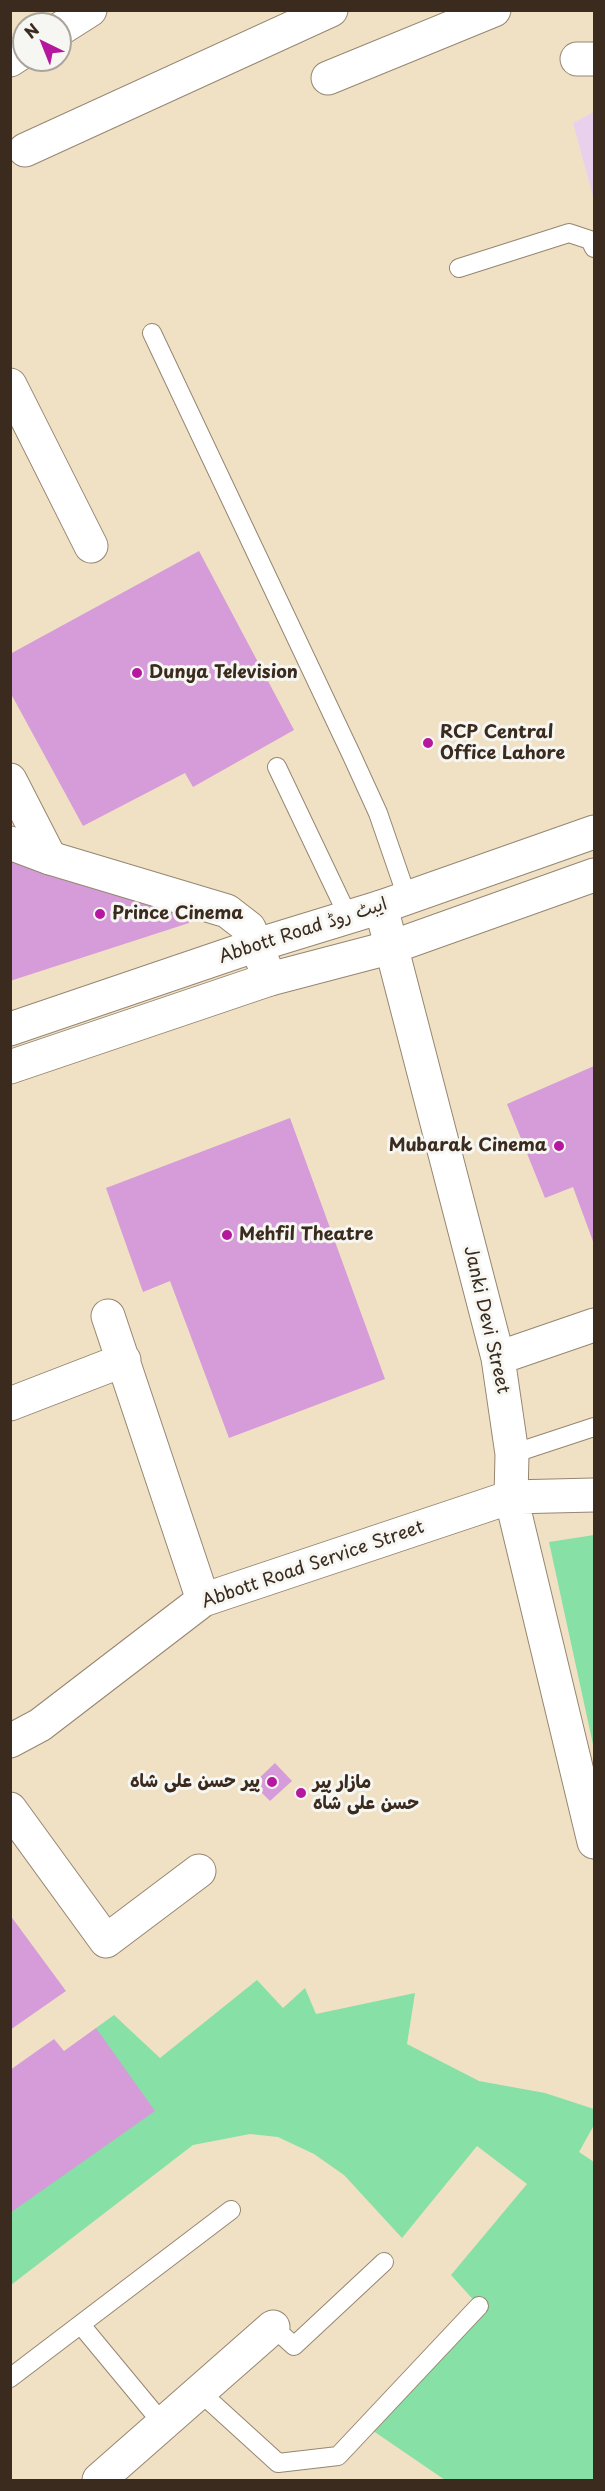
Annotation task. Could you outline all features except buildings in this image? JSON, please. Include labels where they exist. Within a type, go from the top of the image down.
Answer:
[{"type":"street","points":[[72,21],[90,10]]},
{"type":"street","points":[[25,150],[331,10]]},
{"type":"street","points":[[328,78],[494,10]]},
{"type":"street","points":[[10,385],[91,546]]},
{"type":"street","points":[[10,780],[50,858]]},
{"type":"street","name":"Abbott Road ایبٹ روڈ","points":[[10,1029],[257,945],[394,902],[594,832]]},
{"type":"street","points":[[10,843],[50,858],[227,911],[249,928],[270,979]]},
{"type":"street","name":"Abbott Road ایبٹ روڈ","points":[[10,1067],[270,979],[392,947],[594,875]]},
{"type":"street","name":"Janki Devi Street","points":[[394,902],[392,947],[498,1358],[512,1454],[511,1497],[594,1842]]},
{"type":"street","points":[[108,1316],[203,1600]]},
{"type":"street","points":[[498,1358],[594,1325]]},
{"type":"street","points":[[10,1404],[124,1360]]},
{"type":"street","name":"Abbott Road Service Street","points":[[10,1741],[40,1725],[203,1600],[511,1497],[594,1495]]},
{"type":"street","points":[[10,1809],[106,1941],[199,1871]]},
{"type":"street","points":[[99,2481],[273,2326]]},
{"type":"lane","points":[[459,268],[569,233],[590,240],[594,248]]},
{"type":"lane","points":[[152,333],[378,813],[394,902]]},
{"type":"lane","points":[[277,767],[348,916]]},
{"type":"lane","points":[[512,1454],[594,1426]]},
{"type":"lane","points":[[10,2378],[231,2210]]},
{"type":"lane","points":[[273,2326],[294,2346],[384,2262]]},
{"type":"lane","points":[[200,2392],[278,2463],[338,2456],[479,2306]]},
{"type":"lane","points":[[81,2325],[163,2424]]},
{"type":"shaded area","points":[[594,112],[594,200],[573,123]]},
{"type":"green space","points":[[594,1535],[594,1749],[549,1542]]},
{"type":"green space","points":[[257,1980],[283,2008],[305,1988],[316,2014],[415,1993],[407,2044],[479,2081],[545,2093],[594,2109],[594,2125],[579,2152],[594,2162],[594,2480],[445,2480],[366,2426],[478,2305],[451,2275],[527,2184],[477,2146],[402,2238],[344,2175],[314,2154],[278,2137],[250,2134],[193,2145],[11,2285],[11,2213],[96,2028],[114,2015],[160,2058]]},
{"type":"place","name":"Dunya Television","points":[[137,673]]},
{"type":"place","name":"RCP Central Office Lahore","points":[[428,743]]},
{"type":"place","name":"Prince Cinema","points":[[100,914]]},
{"type":"place","name":"Mubarak Cinema","points":[[559,1146]]},
{"type":"place","name":"Mehfil Theatre","points":[[227,1235]]},
{"type":"place","name":"پیر حسن علی شاہ","points":[[272,1782]]},
{"type":"place","name":"مازار پیر حسن علی شاہ","points":[[301,1793]]}]
